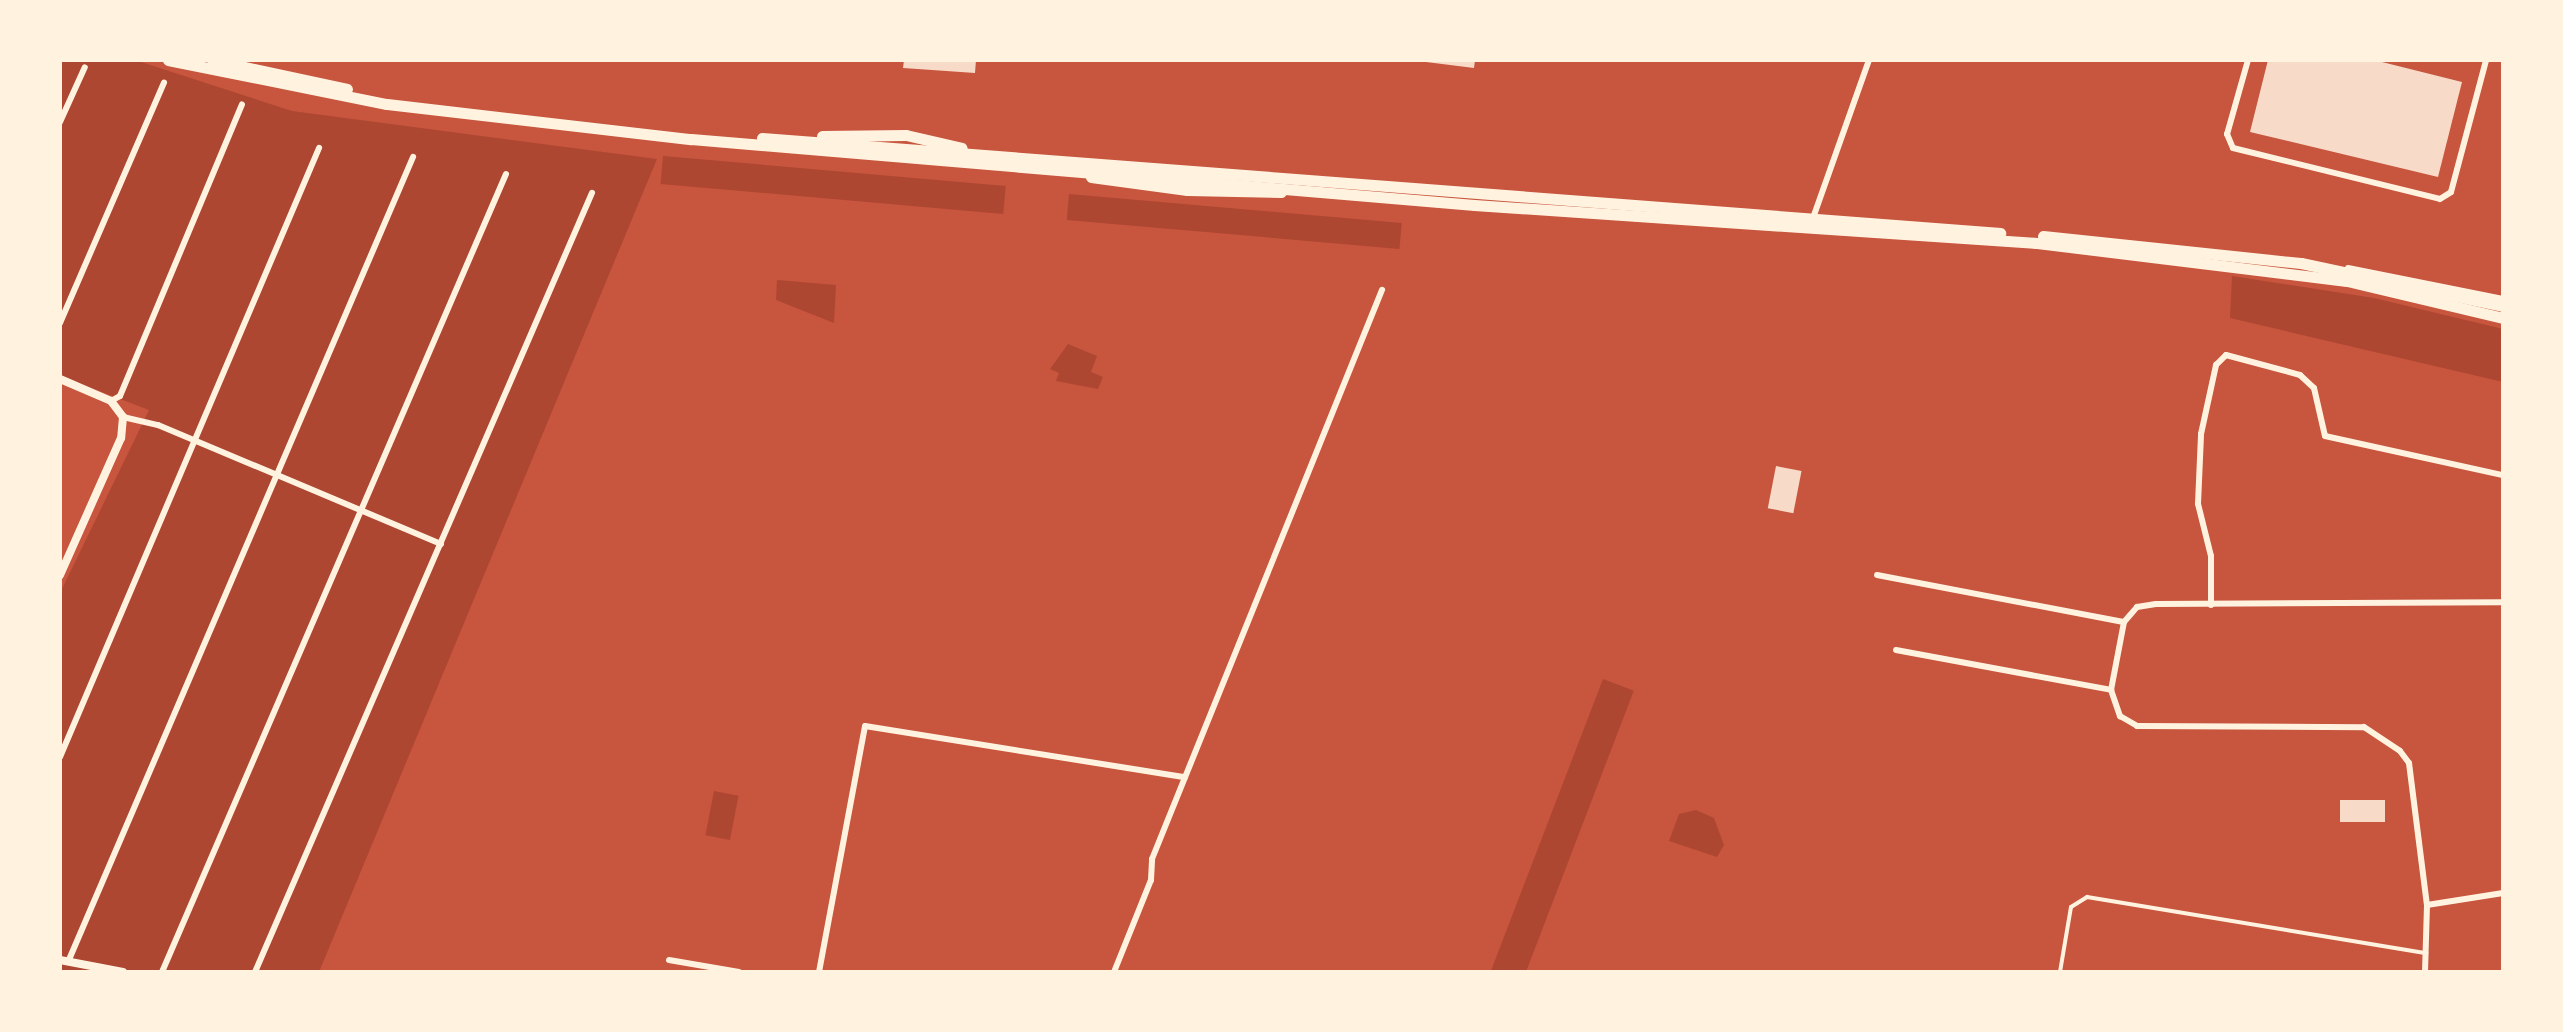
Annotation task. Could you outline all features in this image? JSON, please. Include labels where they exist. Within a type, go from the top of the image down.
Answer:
[{"type":"highway","points":[[168,60],[387,104],[531,122],[1343,193],[2038,243],[2347,281],[2503,318]]},
{"type":"highway","points":[[212,60],[406,99],[798,140],[1814,218],[2301,262],[2503,303]]},
{"type":"street","points":[[1814,218],[1870,60]]},
{"type":"street","points":[[2248,60],[2226,134],[2233,148],[2440,199],[2452,192],[2486,60]]},
{"type":"street","points":[[60,122],[84,67]]},
{"type":"street","points":[[60,322],[164,84]]},
{"type":"street","points":[[111,402],[120,396],[242,104]]},
{"type":"street","points":[[60,757],[319,148]]},
{"type":"street","points":[[123,972],[64,961],[413,157]]},
{"type":"street","points":[[162,972],[358,509],[506,174]]},
{"type":"street","points":[[255,972],[592,193]]},
{"type":"street","points":[[1114,972],[1185,777],[1382,290]]},
{"type":"street","points":[[2211,605],[2211,556],[2198,504],[2201,434],[2216,365],[2226,355],[2300,375],[2314,388],[2325,436],[2503,475]]},
{"type":"street","points":[[60,379],[111,402],[123,416],[196,440],[441,544]]},
{"type":"street","points":[[60,575],[121,438],[123,416]]},
{"type":"street","points":[[1877,575],[2124,622]]},
{"type":"street","points":[[2424,972],[2427,905],[2409,762],[2364,727],[2137,726],[2120,716],[2111,690],[2124,622],[2137,607],[2503,602]]},
{"type":"street","points":[[1896,650],[2111,690]]},
{"type":"street","points":[[819,972],[865,726],[1185,777]]},
{"type":"street","points":[[2427,905],[2503,892]]},
{"type":"street","points":[[669,960],[738,972]]},
{"type":"lane","points":[[2060,972],[2071,907],[2087,897],[2426,953]]},
{"type":"shaded area","points":[[60,60],[135,60],[292,111],[657,159],[319,972],[60,972],[60,593],[149,410],[60,376]]},
{"type":"shaded area","points":[[663,156],[1006,186],[1003,214],[661,184]]},
{"type":"shaded area","points":[[1069,194],[1402,223],[1399,249],[1067,220]]},
{"type":"shaded area","points":[[2232,276],[2374,298],[2503,329],[2503,382],[2230,318]]},
{"type":"shaded area","points":[[777,280],[836,285],[834,323],[776,300]]},
{"type":"shaded area","points":[[1068,344],[1097,356],[1091,372],[1103,377],[1098,389],[1056,381],[1059,373],[1050,369]]},
{"type":"shaded area","points":[[1603,679],[1634,691],[1526,972],[1491,972]]},
{"type":"shaded area","points":[[714,791],[739,796],[730,840],[705,835]]},
{"type":"shaded area","points":[[1696,810],[1714,818],[1724,845],[1717,857],[1669,841],[1679,814]]},
{"type":"building","points":[[904,60],[976,60],[975,73],[903,68]]},
{"type":"building","points":[[1410,60],[1475,60],[1474,68]]},
{"type":"building","points":[[2268,60],[2374,60],[2462,82],[2438,177],[2250,132]]},
{"type":"building","points":[[1776,466],[1802,471],[1793,513],[1768,508]]},
{"type":"building","points":[[2340,800],[2385,800],[2385,822],[2340,822]]}]
